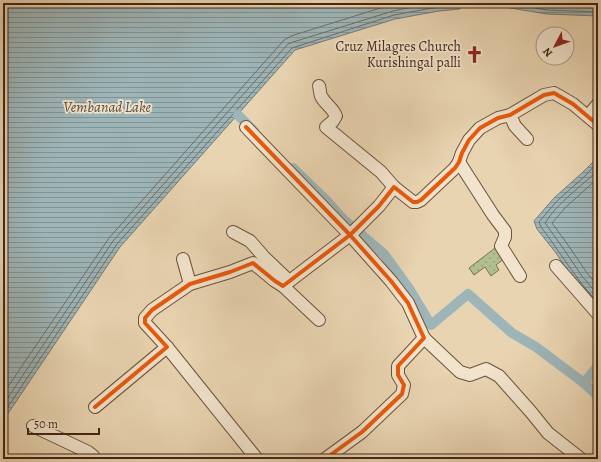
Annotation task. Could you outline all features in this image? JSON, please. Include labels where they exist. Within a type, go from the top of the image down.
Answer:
[{"type":"street","points":[[319,86],[321,96],[336,116],[326,127],[381,172],[394,187],[413,202],[421,200],[455,168],[469,140],[480,128],[498,118],[510,114],[544,95],[554,93],[573,104],[598,125]]},
{"type":"street","points":[[588,116],[598,104]]},
{"type":"street","points":[[510,114],[515,126],[527,139]]},
{"type":"street","points":[[246,127],[354,232],[408,303],[424,338],[460,372],[470,375],[486,369],[499,376],[548,433],[581,459]]},
{"type":"street","points":[[459,162],[493,216],[505,231],[505,237],[501,246],[520,276]]},
{"type":"street","points":[[257,459],[167,347],[145,323],[145,318],[152,310],[190,284],[230,272],[253,263],[275,281],[286,283],[354,232],[394,187]]},
{"type":"street","points":[[233,232],[250,241],[319,320]]},
{"type":"street","points":[[183,258],[190,284]]},
{"type":"street","points":[[556,266],[598,314]]},
{"type":"street","points":[[325,459],[362,432],[402,394],[404,385],[398,375],[398,366],[424,338]]},
{"type":"street","points":[[95,407],[167,347]]},
{"type":"street","points":[[34,426],[88,452],[94,459]]},
{"type":"green space","points":[[499,245],[505,258],[496,265],[499,270],[491,276],[485,267],[474,275],[469,268]]},
{"type":"water","name":"Vembanad Lake","points":[[3,3],[462,3],[460,9],[439,11],[395,19],[295,50],[120,247],[3,421]]},
{"type":"water","points":[[495,3],[598,3],[598,16],[547,14],[504,7]]},
{"type":"water","points":[[598,157],[598,308],[575,282],[556,253],[537,229],[534,221],[554,198]]},
{"type":"waterway","points":[[238,115],[254,131]]},
{"type":"waterway","points":[[293,168],[343,219],[384,254],[410,290],[431,325],[468,294],[512,333],[536,347],[584,383],[598,396]]},
{"type":"waterway","points":[[584,383],[598,366]]},
{"type":"cycle path","points":[[325,459],[362,432],[402,394],[404,385],[398,375],[398,366],[424,338],[408,303],[391,281],[350,235],[379,206],[394,187],[413,202],[421,200],[455,168],[469,140],[480,128],[498,118],[510,115],[544,95],[554,93],[573,104],[598,125]]},
{"type":"cycle path","points":[[95,407],[167,347],[145,323],[145,318],[152,310],[190,284],[230,272],[253,263],[283,286],[350,235],[246,127]]},
{"type":"place","name":"Cruz Milagres Church Kurishingal palli","points":[[474,54]]}]
